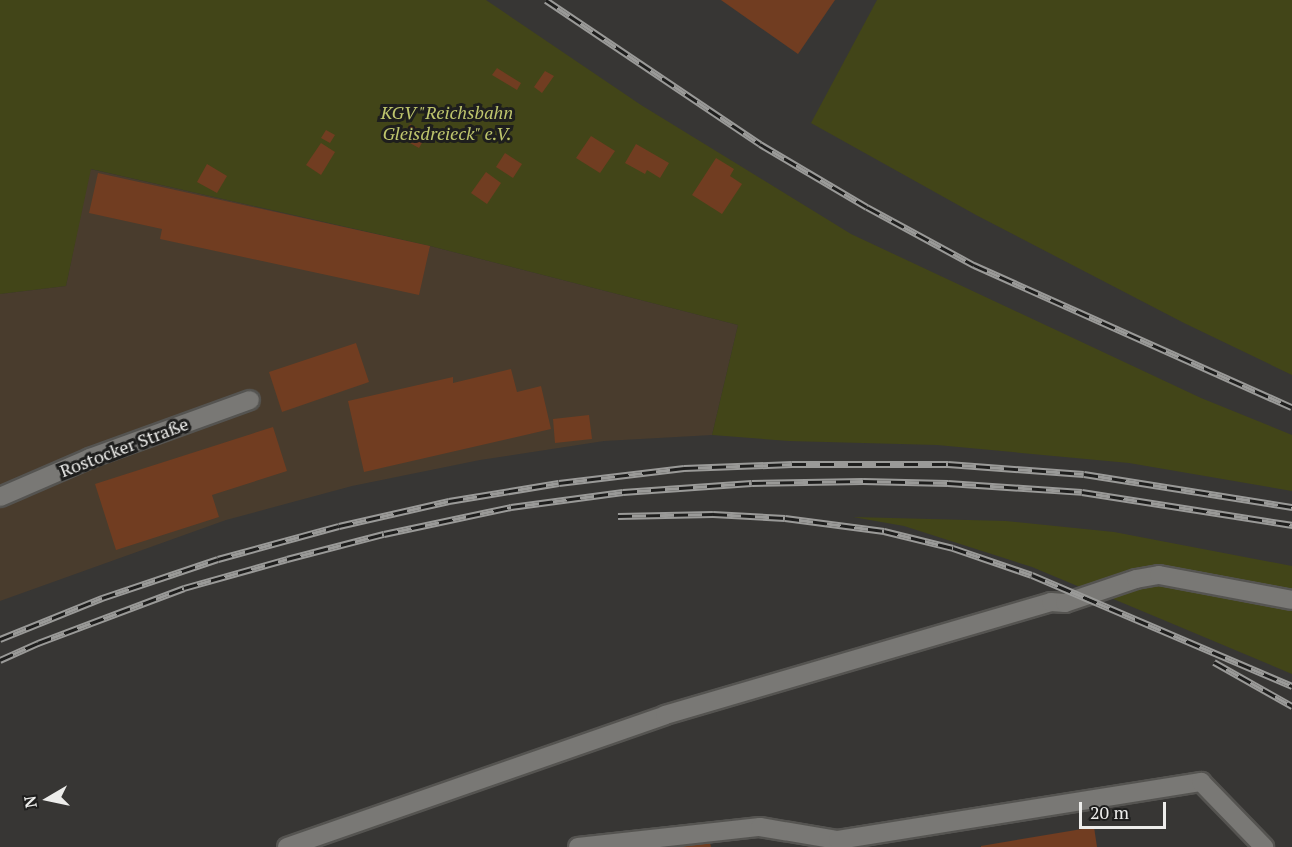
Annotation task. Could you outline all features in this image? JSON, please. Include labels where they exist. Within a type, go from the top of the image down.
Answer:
[{"type":"street","name":"Rostocker Straße","points":[[0,497],[90,458],[250,400]]},
{"type":"street","points":[[287,847],[665,715],[1051,602],[1065,603],[1136,579],[1159,575],[1292,600]]},
{"type":"street","points":[[578,847],[760,827],[838,840],[1201,782],[1263,847]]},
{"type":"shaded area","points":[[90,169],[430,246],[738,325],[712,435],[604,441],[480,460],[352,486],[226,520],[0,601],[0,294],[66,286]]},
{"type":"green space","name":"KGV \"Reichsbahn Gleisdreieck\" e.V.","points":[[0,0],[486,0],[641,105],[851,234],[1201,398],[1292,435],[1292,491],[1129,463],[937,445],[789,441],[712,435],[738,325],[430,246],[91,169],[66,286],[0,294]]},
{"type":"green space","points":[[877,0],[1292,0],[1292,375],[1184,323],[976,215],[811,123]]},
{"type":"green space","points":[[853,517],[1006,521],[1114,532],[1292,566],[1292,593],[1161,569],[1087,590],[1032,567],[904,526]]},
{"type":"green space","points":[[1160,582],[1292,607],[1292,674],[1111,598],[1133,586]]},
{"type":"building","points":[[721,0],[835,0],[798,54]]},
{"type":"building","points":[[497,68],[521,83],[517,90],[492,75]]},
{"type":"building","points":[[545,71],[554,76],[542,93],[534,87]]},
{"type":"building","points":[[410,124],[427,134],[419,148],[401,138]]},
{"type":"building","points":[[326,130],[335,135],[330,143],[321,138]]},
{"type":"building","points":[[591,136],[615,151],[600,173],[576,158]]},
{"type":"building","points":[[321,143],[335,152],[321,175],[306,165]]},
{"type":"building","points":[[636,144],[669,163],[660,178],[647,170],[645,174],[625,163]]},
{"type":"building","points":[[505,153],[522,164],[513,178],[496,167]]},
{"type":"building","points":[[716,158],[734,169],[730,176],[742,184],[722,214],[692,195]]},
{"type":"building","points":[[207,164],[227,176],[217,193],[197,182]]},
{"type":"building","points":[[486,172],[501,183],[487,204],[471,193]]},
{"type":"building","points":[[98,173],[430,246],[419,295],[160,239],[162,229],[89,213]]},
{"type":"building","points":[[356,343],[369,382],[282,412],[269,372]]},
{"type":"building","points":[[511,369],[517,392],[541,386],[551,429],[364,472],[348,401],[453,377],[453,383]]},
{"type":"building","points":[[589,415],[592,439],[555,443],[553,419]]},
{"type":"building","points":[[273,427],[287,471],[212,495],[219,517],[116,550],[95,484]]},
{"type":"building","points":[[1094,827],[1097,847],[981,847],[981,846]]},
{"type":"building","points":[[709,839],[711,847],[667,847],[667,846]]},
{"type":"railway","points":[[546,0],[760,144],[867,207],[974,265],[1292,407]]},
{"type":"railway","points":[[0,639],[102,598],[218,559],[339,526],[449,501],[559,483],[684,468],[792,464],[948,464],[1084,474],[1292,507]]},
{"type":"railway","points":[[0,660],[38,643],[184,588],[287,559],[384,534],[511,507],[623,492],[752,483],[863,481],[948,483],[1082,492],[1292,525]]},
{"type":"railway","points":[[618,516],[713,514],[785,518],[884,531],[953,548],[1032,575],[1292,686]]},
{"type":"railway","points":[[1214,662],[1292,706]]}]
